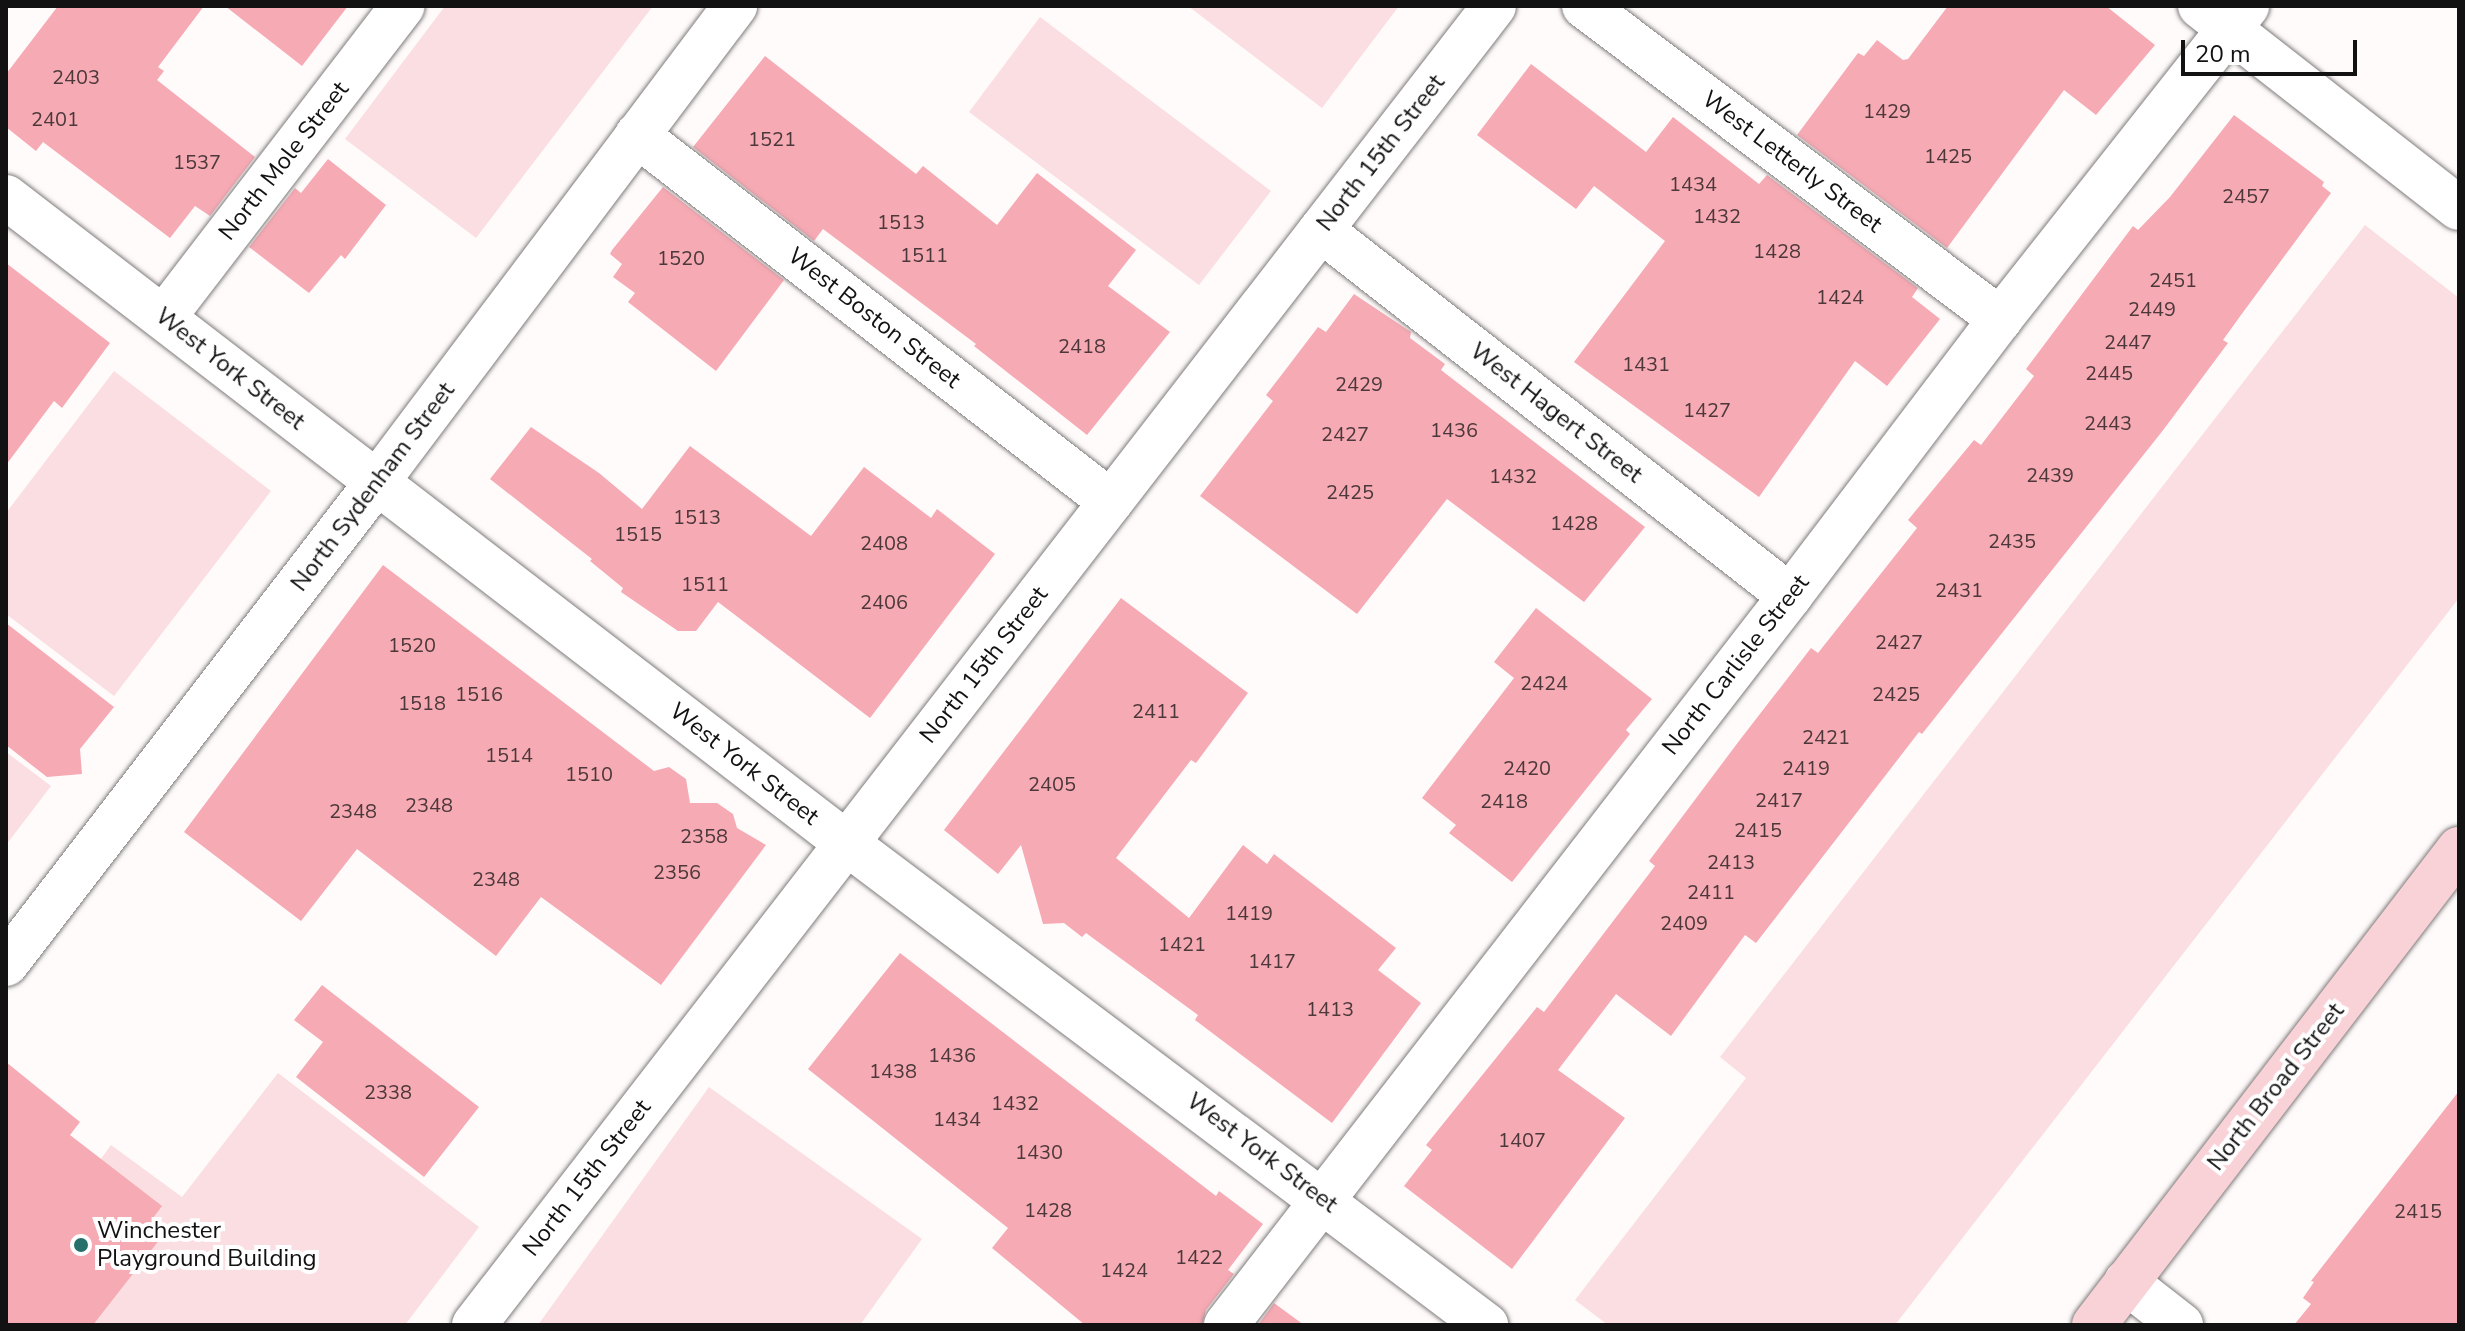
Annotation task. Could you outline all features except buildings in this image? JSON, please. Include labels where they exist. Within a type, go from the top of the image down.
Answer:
[{"type":"main road","name":"North Broad Street","points":[[2094,1325],[2459,849]]},
{"type":"street","name":"North Mole Street","points":[[164,317],[403,6]]},
{"type":"street","name":"North Sydenham Street","points":[[6,964],[377,482],[735,6]]},
{"type":"street","name":"North 15th Street","points":[[474,1325],[1494,6]]},
{"type":"street","name":"West Letterly Street","points":[[1584,6],[2000,319]]},
{"type":"street","name":"North Carlisle Street","points":[[1226,1325],[1790,596],[2226,13]]},
{"type":"street","points":[[2226,13],[2459,208]]},
{"type":"street","name":"West Boston Street","points":[[637,135],[1111,502]]},
{"type":"street","name":"West York Street","points":[[6,197],[845,842],[1323,1199],[1486,1325]]},
{"type":"street","name":"West Hagert Street","points":[[1321,230],[1790,596]]},
{"type":"street","points":[[2126,1282],[2181,1325]]},
{"type":"shaded area","points":[[445,6],[653,6],[476,238],[345,139]]},
{"type":"shaded area","points":[[1188,6],[1399,6],[1322,108]]},
{"type":"shaded area","points":[[1040,17],[1271,191],[1199,285],[969,112]]},
{"type":"shaded area","points":[[2365,225],[2459,298],[2459,598],[1895,1325],[1608,1325],[1575,1300],[1746,1078],[1720,1057]]},
{"type":"shaded area","points":[[114,371],[271,491],[114,696],[6,614],[6,513]]},
{"type":"shaded area","points":[[6,752],[51,786],[6,845]]},
{"type":"shaded area","points":[[278,1073],[479,1227],[405,1325],[6,1325],[6,1137],[79,1189],[111,1145],[182,1197]]},
{"type":"shaded area","points":[[709,1087],[922,1239],[860,1325],[538,1325]]},
{"type":"place","name":"Winchester Playground Building","points":[[81,1245]]}]
